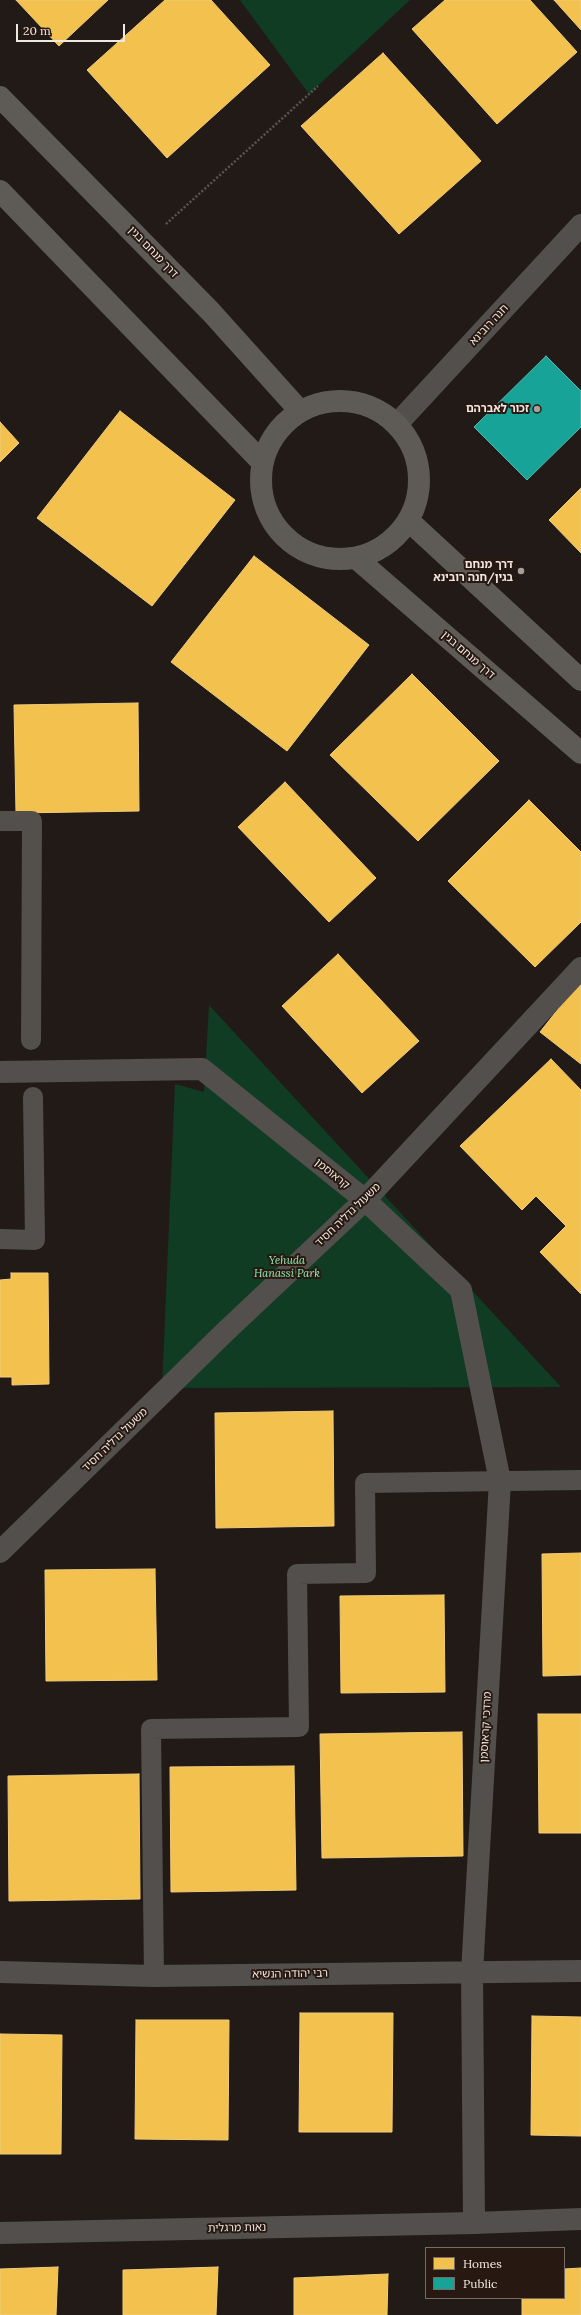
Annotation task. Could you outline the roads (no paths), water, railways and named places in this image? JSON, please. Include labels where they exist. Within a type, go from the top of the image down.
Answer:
[{"type":"street","name":"דרך מנחם בגין","points":[[0,97],[212,312],[300,411]]},
{"type":"street","points":[[0,191],[262,462]]},
{"type":"street","name":"חנה רובינא","points":[[397,424],[581,225]]},
{"type":"street","points":[[348,401],[375,409],[397,424],[413,447],[420,473],[417,501],[409,521],[395,538],[377,550],[356,558],[332,559],[310,554],[290,542],[274,525],[264,506],[260,484],[262,462],[274,436],[283,424],[300,411],[321,403],[348,401]]},
{"type":"street","points":[[409,521],[581,680]]},
{"type":"street","name":"דרך מנחם בגין","points":[[356,558],[581,753]]},
{"type":"street","name":"משעול גדליה חסיד","points":[[0,1552],[226,1331],[365,1200],[581,968]]},
{"type":"street","name":"קראוסמן","points":[[0,1072],[202,1068],[365,1200],[461,1290],[500,1481]]},
{"type":"street","name":"מרדכי קראוסמן","points":[[472,1972],[500,1481]]},
{"type":"street","name":"רבי יהודה הנשיא","points":[[0,1972],[154,1976],[581,1971]]},
{"type":"street","points":[[472,1972],[474,2223]]},
{"type":"street","name":"נאות מרגלית","points":[[0,2233],[474,2223],[581,2219]]},
{"type":"lane","points":[[0,821],[32,822],[31,1040]]},
{"type":"lane","points":[[0,1239],[35,1240],[34,1097]]},
{"type":"lane","points":[[154,1976],[151,1729],[299,1727],[297,1574],[366,1573],[365,1483],[581,1480]]},
{"type":"place","name":"זכור לאברהם","points":[[537,409]]},
{"type":"place","name":"דרך מנחם בגין/חנה רובינא","points":[[521,571]]},
{"type":"park label","name":"Yehuda Hanassi Park","points":[[287,1267]]}]
